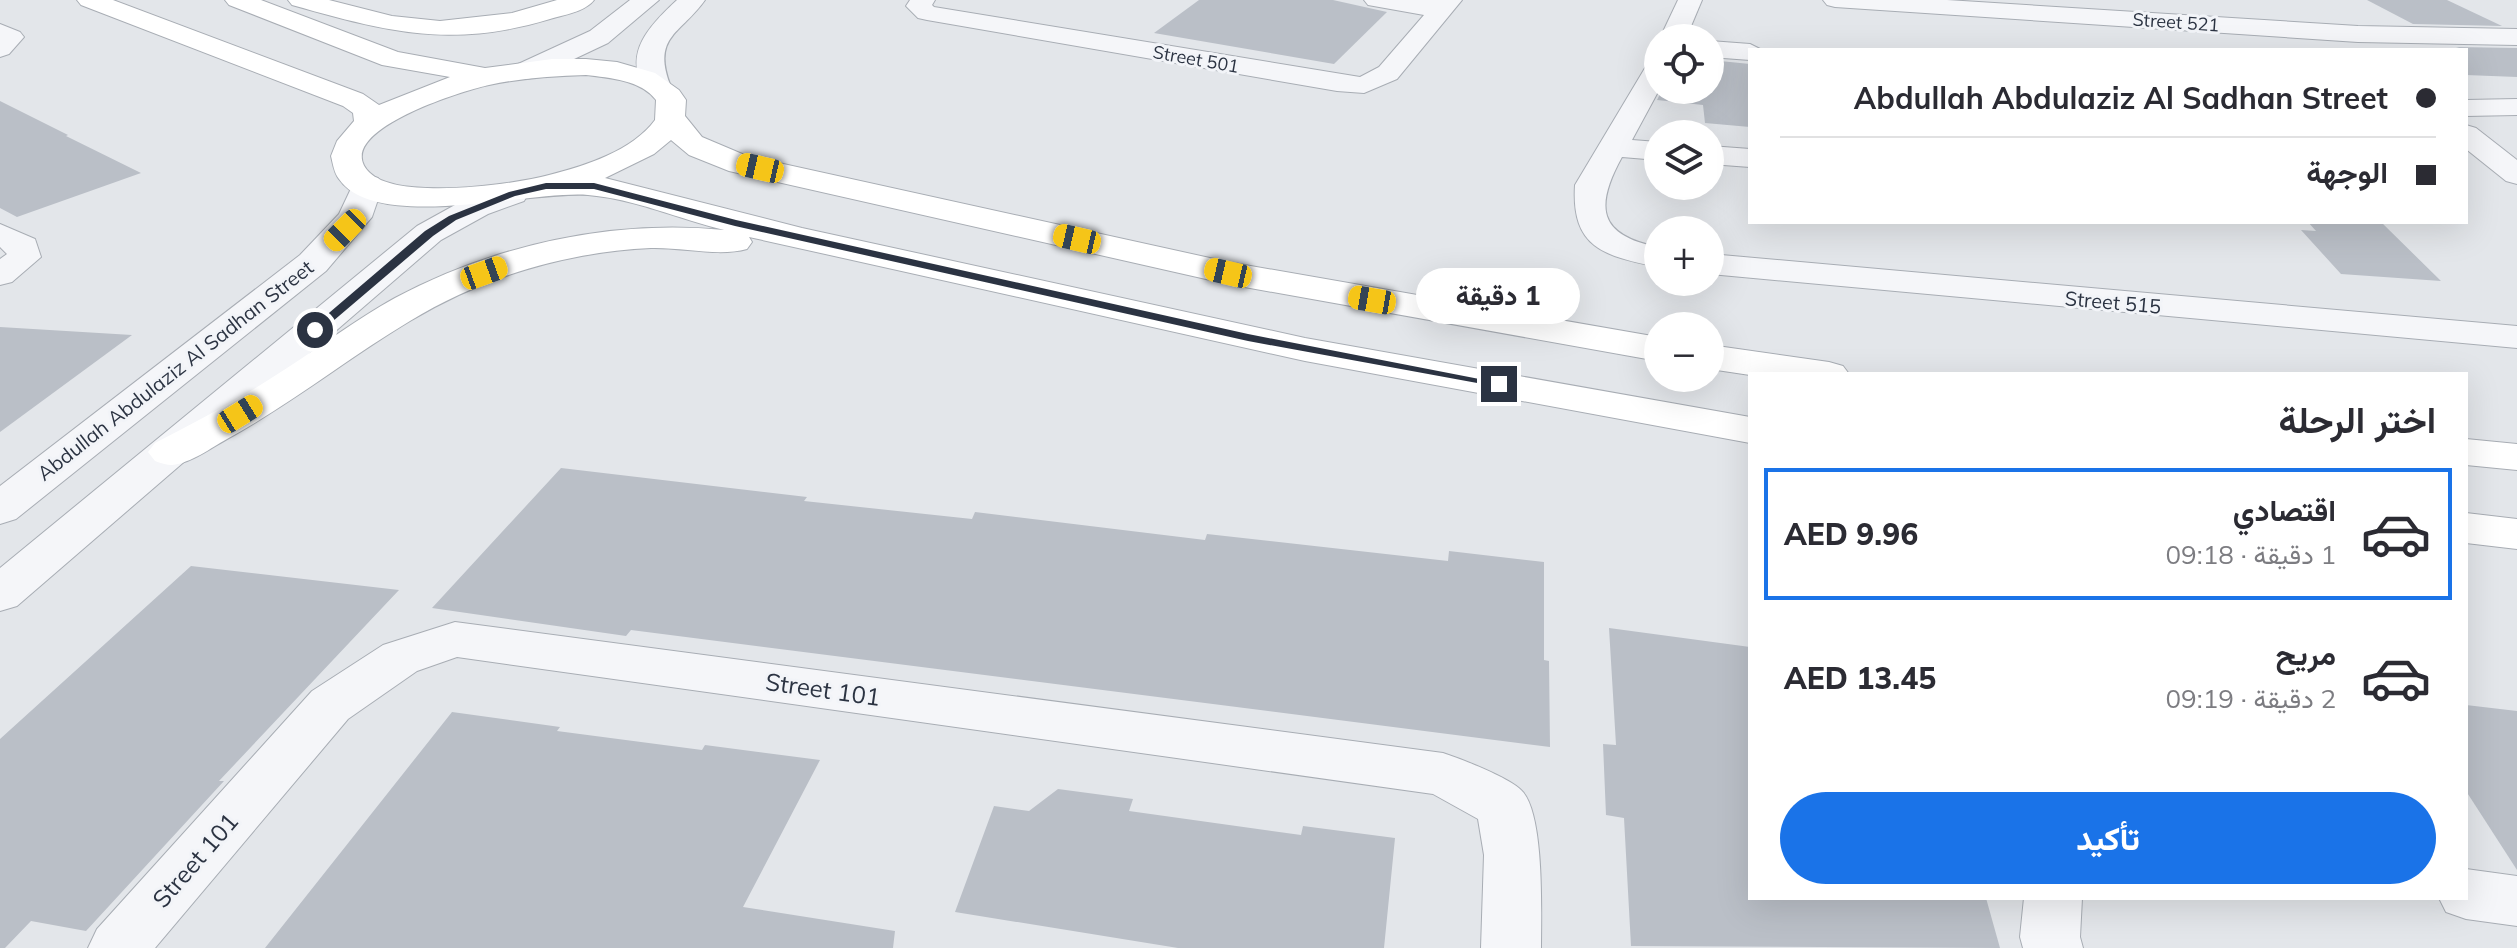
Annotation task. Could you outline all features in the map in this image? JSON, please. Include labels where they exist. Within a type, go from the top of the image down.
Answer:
[{"type":"main road","points":[[90,0],[353,100],[368,110],[369,125]]},
{"type":"main road","points":[[238,0],[392,59],[440,70],[610,70],[656,84],[672,102],[671,117],[654,139],[621,160],[529,190]]},
{"type":"main road","points":[[301,0],[392,24],[453,27],[524,18],[581,0]]},
{"type":"main road","points":[[515,72],[430,93],[369,125],[349,147],[346,157],[355,177],[367,185],[405,195],[438,198],[594,186],[618,190],[735,223],[1248,338],[1748,430]]},
{"type":"main road","points":[[671,117],[688,144],[740,164],[1317,291],[1644,347]]},
{"type":"main road","points":[[170,452],[215,430],[409,306],[472,277],[557,251],[615,242],[678,238],[731,242],[861,265],[920,264]]},
{"type":"main road","points":[[1724,359],[1815,372]]},
{"type":"main road","points":[[2468,452],[2517,457]]},
{"type":"main road","points":[[2468,528],[2517,534]]},
{"type":"street","points":[[515,72],[599,37],[646,0]]},
{"type":"street","points":[[656,84],[650,72],[651,44],[692,0]]},
{"type":"street","name":"Street 501","points":[[923,0],[918,6],[927,13],[1337,83],[1364,85],[1388,73],[1444,5]]},
{"type":"street","points":[[1376,0],[1444,5]]},
{"type":"street","points":[[1679,24],[1690,0]]},
{"type":"street","name":"Street 521","points":[[1835,0],[1954,4],[2358,34],[2517,37]]},
{"type":"street","points":[[2319,9],[2358,34]]},
{"type":"street","points":[[0,32],[11,37],[0,49]]},
{"type":"street","points":[[1724,50],[1748,52]]},
{"type":"street","points":[[1644,94],[1591,185],[1589,204],[1592,224],[1603,240],[1616,247],[1644,254]]},
{"type":"street","points":[[2468,108],[2517,107]]},
{"type":"street","points":[[2468,136],[2517,175]]},
{"type":"street","points":[[1615,147],[1644,150]]},
{"type":"street","points":[[1724,156],[1748,158]]},
{"type":"street","name":"Abdullah Abdulaziz Al Sadhan Street","points":[[0,509],[313,263],[355,217],[367,185]]},
{"type":"street","points":[[0,594],[429,233],[452,218],[529,190]]},
{"type":"street","points":[[0,234],[23,246],[24,257],[0,275]]},
{"type":"street","name":"Street 515","points":[[1724,265],[2517,337]]},
{"type":"street","name":"Street 101","points":[[118,948],[330,705],[400,658],[455,639],[1443,774],[1503,806],[1512,855],[1511,948]]},
{"type":"street","points":[[2468,894],[2517,901]]},
{"type":"street","points":[[2053,900],[2050,937],[2053,948]]},
{"type":"building","points":[[1199,0],[1333,0],[1387,12],[1334,64],[1154,33]]},
{"type":"building","points":[[2367,0],[2447,0],[2502,26],[2413,24]]},
{"type":"building","points":[[2456,47],[2517,48],[2517,77],[2468,75],[2468,48]]},
{"type":"building","points":[[1724,61],[1748,64],[1748,127],[1724,125],[1724,120],[1705,120],[1703,105],[1694,104],[1724,104]]},
{"type":"building","points":[[0,101],[141,173],[17,217],[0,208]]},
{"type":"building","points":[[2310,224],[2383,224],[2441,281],[2341,274],[2301,230],[2316,231]]},
{"type":"building","points":[[0,327],[132,335],[0,432]]},
{"type":"building","points":[[561,468],[807,497],[804,501],[972,519],[975,512],[1205,540],[1207,534],[1448,561],[1449,551],[1544,562],[1544,660],[1549,661],[1550,747],[631,630],[626,636],[432,608]]},
{"type":"building","points":[[191,566],[399,590],[219,781],[224,781],[86,931],[31,921],[5,948],[0,948],[0,739]]},
{"type":"building","points":[[1609,628],[1748,647],[1748,900],[1987,900],[2000,948],[1631,946],[1624,818],[1606,815],[1603,744],[1616,745]]},
{"type":"building","points":[[2468,705],[2517,711],[2517,870],[2468,794]]},
{"type":"building","points":[[452,712],[560,727],[557,731],[702,750],[705,745],[820,760],[743,907],[895,931],[893,948],[265,948]]},
{"type":"building","points":[[1058,789],[1133,799],[1129,811],[1301,835],[1303,826],[1395,838],[1384,948],[1178,948],[955,912],[994,806],[1029,811]]},
{"type":"route","points":[[315,330],[429,233],[452,218],[512,194],[546,186],[573,185],[618,190],[735,223],[1248,338],[1499,384]]}]
